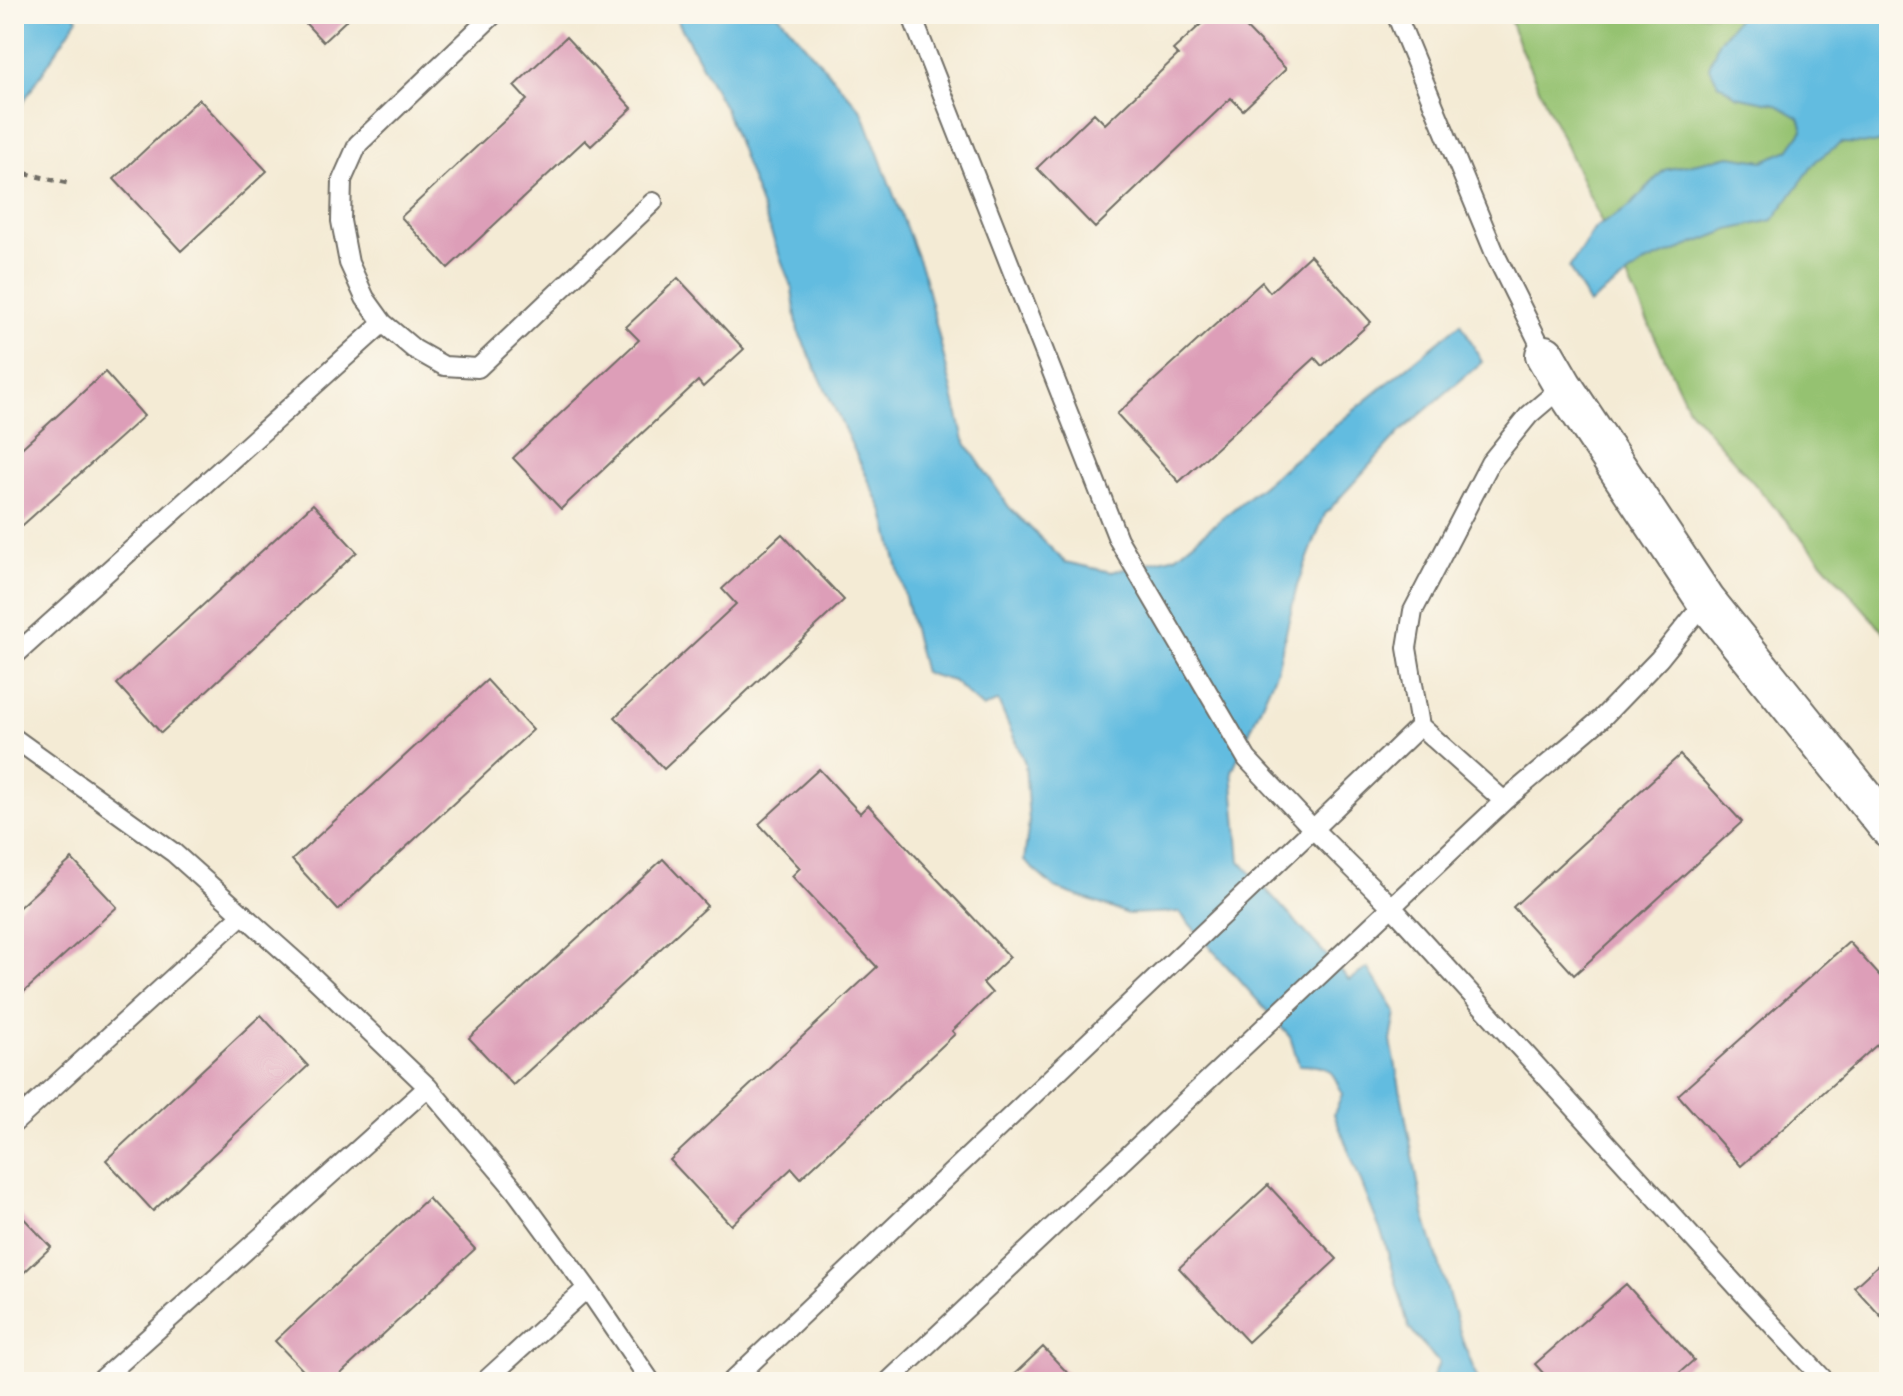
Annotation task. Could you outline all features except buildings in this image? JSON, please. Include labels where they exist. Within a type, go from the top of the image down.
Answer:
[{"type":"street","points":[[1554,371],[1706,601],[1889,828]]},
{"type":"lane","points":[[494,14],[358,144],[342,180],[341,221],[349,263],[365,298],[383,323],[414,349],[444,366],[478,368],[653,202]]},
{"type":"lane","points":[[911,14],[1118,539],[1247,759],[1392,907],[1826,1382]]},
{"type":"lane","points":[[1396,14],[1496,256],[1554,371],[1529,415],[1490,463],[1413,611],[1407,648],[1420,726],[1504,801]]},
{"type":"lane","points":[[14,656],[383,323]]},
{"type":"lane","points":[[888,1382],[1504,801],[1601,719],[1659,659],[1706,601]]},
{"type":"lane","points":[[731,1382],[1420,726]]},
{"type":"lane","points":[[14,738],[174,853],[314,978],[428,1087],[515,1190],[651,1382]]},
{"type":"lane","points":[[14,1123],[243,914]]},
{"type":"lane","points":[[99,1382],[428,1087]]},
{"type":"lane","points":[[484,1382],[587,1288]]},
{"type":"path","points":[[14,171],[67,183]]},
{"type":"green space","points":[[1508,14],[1889,14],[1889,638],[1688,408],[1519,45]]},
{"type":"water","points":[[14,14],[73,14],[78,18],[14,116]]},
{"type":"water","points":[[674,14],[778,14],[862,111],[924,275],[964,440],[1009,507],[1065,562],[1111,572],[1176,556],[1461,323],[1482,362],[1400,432],[1325,514],[1297,586],[1277,670],[1232,771],[1240,861],[1349,980],[1368,968],[1396,1013],[1391,1041],[1424,1214],[1464,1345],[1479,1382],[1431,1382],[1439,1363],[1409,1328],[1385,1242],[1334,1114],[1342,1094],[1331,1073],[1322,1067],[1299,1065],[1290,1037],[1179,912],[1128,914],[1055,888],[1024,861],[1029,822],[1025,763],[998,701],[983,708],[953,681],[924,673],[884,513],[798,331],[792,289],[725,109]]},
{"type":"water","points":[[1741,14],[1889,14],[1889,140],[1874,144],[1841,143],[1817,160],[1773,220],[1729,230],[1645,263],[1589,304],[1569,268],[1595,228],[1629,207],[1664,170],[1730,156],[1763,161],[1789,150],[1803,130],[1799,118],[1775,104],[1736,96],[1718,83],[1709,67],[1718,42]]}]
